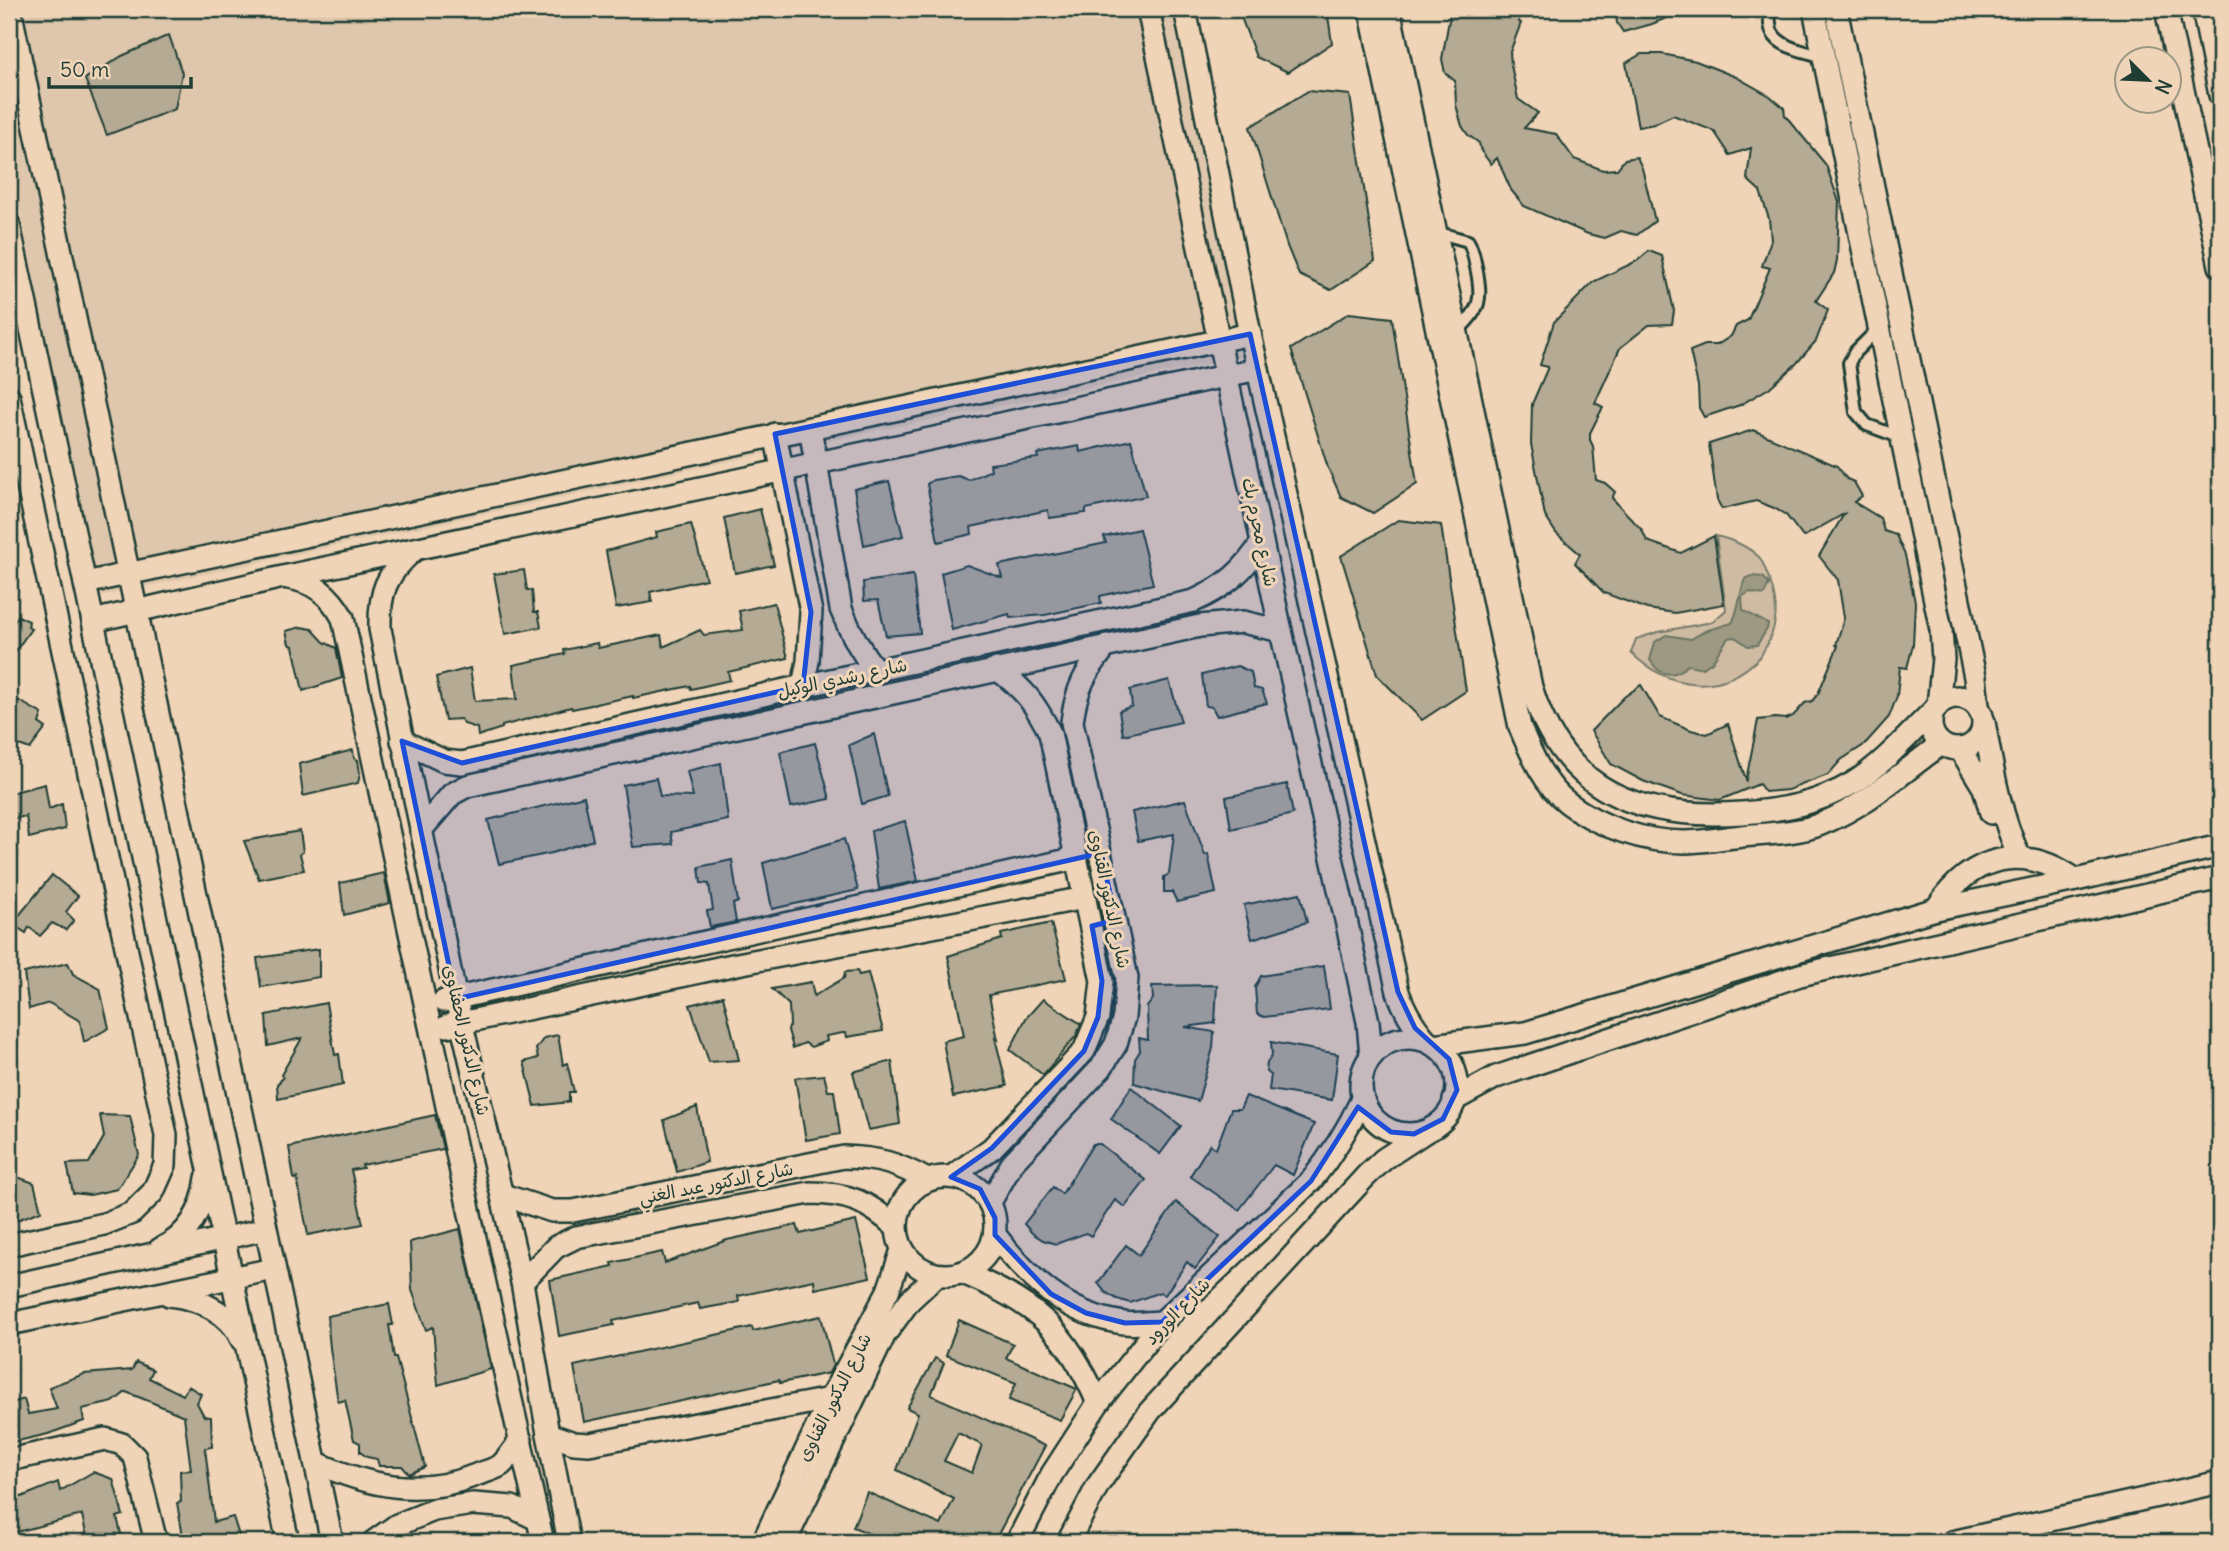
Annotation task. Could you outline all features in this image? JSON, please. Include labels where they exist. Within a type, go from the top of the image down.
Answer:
[{"type":"street","points":[[10,9],[332,1542]]},
{"type":"street","name":"شارع محرم بك","points":[[1148,9],[1368,1022],[1371,1056]]},
{"type":"street","name":"شارع محرم بك","points":[[1185,9],[1258,369],[1398,992],[1409,1019],[1431,1044]]},
{"type":"street","points":[[1370,9],[1520,727],[1531,755],[1548,780],[1567,802],[1597,820],[1634,835],[1684,842],[1775,833],[1819,825],[1852,808],[1951,746],[1973,744],[1981,734],[1981,713],[1969,699],[1947,699],[1854,782],[1819,800],[1781,810],[1707,816],[1672,813],[1611,794],[1585,776],[1566,758],[1550,736],[1531,687],[1389,9]]},
{"type":"street","points":[[1814,9],[1941,629],[1943,659],[1937,707],[1931,720],[1933,733],[1951,746],[1984,788],[2001,846],[2010,859]]},
{"type":"street","points":[[1836,9],[1981,713],[2012,842],[2010,859]]},
{"type":"street","points":[[2166,9],[2220,266]]},
{"type":"street","points":[[2203,9],[2220,95]]},
{"type":"street","points":[[9,225],[288,1542]]},
{"type":"street","points":[[85,583],[1251,334]]},
{"type":"street","points":[[93,621],[283,577],[1258,369]]},
{"type":"street","points":[[9,397],[166,1135],[166,1165],[153,1192],[132,1213],[104,1224],[9,1245]]},
{"type":"street","points":[[810,428],[841,609],[861,652],[876,671]]},
{"type":"street","points":[[775,434],[811,612],[808,661],[803,686]]},
{"type":"street","name":"شارع رشدي الوكيل","points":[[402,741],[444,761],[461,763],[1194,601],[1217,591],[1235,578],[1262,542]]},
{"type":"street","name":"شارع الدكتور الحفناوى","points":[[415,549],[398,564],[385,583],[379,606],[380,629],[461,1023],[522,1282],[569,1542]]},
{"type":"street","name":"شارع الدكتور الحفناوى","points":[[283,577],[302,580],[319,588],[333,601],[343,618],[481,1266],[543,1542]]},
{"type":"street","points":[[1194,601],[1200,626]]},
{"type":"street","name":"شارع رشدي الوكيل","points":[[421,830],[452,794],[467,786],[1200,626],[1243,622],[1281,631]]},
{"type":"street","points":[[347,637],[380,629]]},
{"type":"street","name":"شارع الدكتور القناوى","points":[[990,1202],[1013,1162],[1101,1068],[1115,1044],[1124,1017],[1127,978],[1072,722],[1075,699],[1088,669],[1107,645]]},
{"type":"street","name":"شارع الدكتور القناوى","points":[[951,1177],[992,1148],[1084,1051],[1098,1017],[1102,981],[1050,733],[1038,708],[1020,686],[997,669]]},
{"type":"street","points":[[1567,802],[1579,792],[1585,776]]},
{"type":"street","points":[[1597,820],[1601,806],[1611,794]]},
{"type":"street","points":[[1425,1132],[1391,1132],[1373,1119],[1362,1099],[1362,1076],[1371,1056],[1387,1043],[1408,1038],[1431,1044],[1525,1033],[1937,909],[2077,880],[2220,845]]},
{"type":"street","points":[[426,1005],[1077,858]]},
{"type":"street","points":[[1937,909],[1949,890],[1966,874],[1986,863],[2010,859],[2045,862],[2062,869],[2077,880]]},
{"type":"street","points":[[1454,1100],[1496,1077],[1800,975],[2220,878]]},
{"type":"street","points":[[431,1029],[737,964],[1085,898]]},
{"type":"street","points":[[1092,926],[1116,920]]},
{"type":"street","points":[[1068,1542],[1098,1485],[1150,1411],[1366,1176],[1384,1159],[1443,1119],[1454,1100],[1456,1079],[1448,1059],[1431,1044]]},
{"type":"street","name":"شارع الورود","points":[[1017,1542],[1052,1474],[1098,1403],[1162,1322],[1311,1181],[1332,1156],[1362,1099]]},
{"type":"street","name":"شارع الدكتور عبد الغني","points":[[503,1195],[552,1212],[573,1212],[844,1157],[874,1158],[892,1163],[927,1180]]},
{"type":"street","points":[[147,1255],[173,1243],[192,1222],[205,1197],[209,1169]]},
{"type":"street","points":[[951,1177],[973,1185],[990,1202],[995,1218],[995,1235],[989,1251],[978,1264],[963,1273],[937,1275],[922,1270],[902,1251],[896,1227],[898,1213],[904,1199],[914,1188],[927,1180],[951,1177]]},
{"type":"street","name":"شارع الدكتور عبد الغني","points":[[522,1282],[556,1247],[576,1237],[810,1193],[834,1193],[857,1199],[878,1211],[896,1227]]},
{"type":"street","points":[[9,1286],[266,1229]]},
{"type":"street","points":[[995,1235],[1030,1277],[1051,1294],[1086,1313],[1125,1323],[1162,1322]]},
{"type":"street","name":"شارع الدكتور القناوى","points":[[763,1542],[830,1398],[888,1291],[902,1251]]},
{"type":"street","points":[[481,1266],[516,1257]]},
{"type":"street","points":[[9,1324],[274,1269]]},
{"type":"street","points":[[963,1273],[1001,1289],[1034,1310],[1062,1338],[1084,1371],[1098,1403]]},
{"type":"street","name":"شارع الدكتور القناوى","points":[[785,1542],[884,1334],[910,1300],[937,1275]]},
{"type":"street","points":[[157,1294],[187,1297],[215,1309],[237,1330],[248,1357]]},
{"type":"street","points":[[548,1434],[574,1443],[589,1444],[830,1398]]},
{"type":"street","points":[[9,1460],[105,1439],[122,1444],[135,1457],[156,1542]]},
{"type":"street","points":[[315,1462],[350,1478],[388,1486],[427,1487],[465,1479],[501,1465],[521,1440]]},
{"type":"street","points":[[1952,1542],[2220,1482]]},
{"type":"street","points":[[373,1542],[397,1525],[434,1510],[473,1504],[512,1507],[537,1519]]},
{"type":"lane","points":[[1769,9],[1772,31],[1778,40],[1788,46],[1825,57]]},
{"type":"lane","points":[[1436,232],[1468,241],[1472,248],[1481,291],[1474,313],[1456,332]]},
{"type":"lane","points":[[1879,328],[1855,352],[1849,363],[1856,412],[1867,425],[1902,439]]},
{"type":"highlighted area","points":[[1250,334],[1398,992],[1415,1028],[1449,1059],[1457,1090],[1443,1119],[1414,1134],[1391,1132],[1358,1107],[1311,1181],[1162,1322],[1125,1323],[1086,1313],[1051,1294],[995,1235],[995,1218],[980,1189],[951,1177],[992,1148],[1084,1051],[1098,1017],[1102,981],[1092,926],[1116,920],[1101,853],[456,999],[402,741],[462,763],[803,686],[811,612],[775,434]]},
{"type":"shaded area","points":[[9,9],[1171,9],[1244,357],[791,448],[97,597],[9,152]]},
{"type":"shaded area","points":[[1716,536],[1744,546],[1761,560],[1775,598],[1776,616],[1772,634],[1761,655],[1745,670],[1729,678],[1695,684],[1678,681],[1646,665],[1631,653],[1636,639],[1712,622],[1726,610]]},
{"type":"shaded area","points":[[1751,576],[1763,577],[1769,584],[1764,595],[1749,592],[1742,597],[1743,610],[1768,624],[1757,645],[1748,646],[1735,637],[1728,638],[1712,662],[1703,668],[1688,665],[1678,672],[1668,674],[1654,666],[1650,660],[1655,642],[1666,635],[1691,639],[1705,631],[1732,623],[1745,579]]},
{"type":"building","points":[[1238,9],[1327,9],[1332,43],[1288,72],[1256,57]]},
{"type":"building","points":[[1451,9],[1520,9],[1521,23],[1510,52],[1511,65],[1518,99],[1538,113],[1524,128],[1556,134],[1574,159],[1603,170],[1617,169],[1625,159],[1637,157],[1655,221],[1637,235],[1621,231],[1605,238],[1588,234],[1524,206],[1511,190],[1497,158],[1491,164],[1481,151],[1479,143],[1468,135],[1462,126],[1456,105],[1455,81],[1445,73],[1442,59]]},
{"type":"building","points":[[1615,9],[1688,9],[1652,24],[1623,32],[1617,23]]},
{"type":"building","points":[[169,35],[182,73],[175,109],[107,135],[85,79],[122,56]]},
{"type":"building","points":[[1641,54],[1662,54],[1696,61],[1736,77],[1770,96],[1784,108],[1785,115],[1826,165],[1839,202],[1837,260],[1834,273],[1816,301],[1828,310],[1816,341],[1796,364],[1769,388],[1740,405],[1704,417],[1699,408],[1698,386],[1690,351],[1705,345],[1717,345],[1731,336],[1736,326],[1748,320],[1770,268],[1762,266],[1771,240],[1769,219],[1760,191],[1747,179],[1751,148],[1730,155],[1714,131],[1673,115],[1654,124],[1638,127],[1626,63]]},
{"type":"building","points":[[1308,91],[1350,95],[1375,261],[1331,290],[1299,275],[1287,246],[1250,127]]},
{"type":"building","points":[[1649,251],[1662,256],[1674,311],[1672,324],[1649,325],[1620,348],[1595,403],[1603,407],[1590,433],[1590,440],[1596,480],[1605,483],[1615,492],[1612,498],[1642,530],[1647,541],[1681,553],[1714,536],[1724,604],[1675,613],[1647,609],[1604,593],[1575,563],[1580,554],[1556,533],[1545,516],[1531,444],[1532,404],[1548,367],[1540,365],[1554,322],[1593,282],[1637,261]]},
{"type":"building","points":[[1349,313],[1392,318],[1417,484],[1373,513],[1341,497],[1328,468],[1291,349]]},
{"type":"building","points":[[1753,430],[1837,466],[1847,479],[1854,482],[1862,496],[1854,502],[1880,518],[1884,531],[1896,535],[1905,555],[1915,602],[1913,645],[1907,668],[1900,667],[1897,696],[1889,717],[1864,745],[1841,760],[1828,775],[1788,790],[1765,792],[1759,784],[1720,800],[1682,795],[1643,781],[1611,764],[1591,731],[1624,697],[1641,685],[1660,717],[1707,734],[1728,724],[1746,780],[1758,720],[1786,719],[1793,716],[1818,694],[1838,646],[1836,645],[1844,618],[1838,580],[1819,556],[1844,514],[1803,537],[1786,515],[1774,508],[1756,501],[1722,509],[1717,500],[1709,444]]},
{"type":"building","points":[[1131,440],[1146,496],[1086,509],[1086,513],[1049,518],[1048,510],[971,527],[972,534],[938,542],[927,484],[933,480],[958,476],[969,480],[991,470],[990,464],[1038,458],[1037,454],[1079,446],[1080,452]]},
{"type":"building","points":[[889,481],[903,536],[864,545],[854,489]]},
{"type":"building","points":[[760,509],[774,565],[735,573],[724,518]]},
{"type":"building","points":[[1398,520],[1441,525],[1466,691],[1422,720],[1377,675],[1341,556]]},
{"type":"building","points":[[691,524],[706,579],[650,592],[652,602],[616,608],[606,551],[657,537],[656,532]]},
{"type":"building","points":[[1139,529],[1153,584],[1100,596],[1101,603],[1045,615],[1010,618],[1009,614],[952,630],[941,573],[967,565],[1002,578],[999,565],[1106,543],[1104,537]]},
{"type":"building","points":[[524,570],[527,590],[532,590],[534,612],[538,612],[541,627],[505,634],[494,574]]},
{"type":"building","points":[[913,575],[920,633],[886,636],[878,600],[864,601],[863,582]]},
{"type":"building","points":[[774,603],[788,658],[728,672],[730,680],[691,689],[690,686],[572,709],[571,707],[502,726],[478,736],[477,728],[464,724],[461,719],[445,720],[436,677],[470,668],[475,701],[517,699],[513,665],[565,654],[564,650],[597,643],[598,648],[661,635],[663,647],[700,630],[704,635],[743,630],[739,611]]},
{"type":"building","points":[[18,616],[29,621],[28,627],[31,629],[9,660],[9,630]]},
{"type":"building","points":[[301,627],[312,629],[324,642],[336,648],[342,678],[303,691],[293,646],[289,644],[286,631]]},
{"type":"building","points":[[1237,666],[1251,672],[1254,688],[1262,690],[1267,703],[1217,716],[1212,707],[1206,706],[1202,675]]},
{"type":"building","points":[[1169,680],[1181,722],[1123,735],[1119,711],[1132,706],[1130,690]]},
{"type":"building","points":[[9,695],[42,714],[39,723],[46,728],[30,749],[19,745],[9,753]]},
{"type":"building","points":[[874,734],[888,796],[862,804],[849,745]]},
{"type":"building","points":[[815,743],[830,799],[791,807],[780,752]]},
{"type":"building","points":[[353,750],[354,758],[358,760],[358,783],[303,796],[299,764]]},
{"type":"building","points":[[721,763],[728,820],[671,832],[673,844],[633,847],[623,785],[656,778],[660,796],[693,797],[687,771]]},
{"type":"building","points":[[45,784],[49,809],[62,804],[65,829],[29,838],[26,816],[13,819],[10,793]]},
{"type":"building","points":[[1287,784],[1293,814],[1231,829],[1226,797]]},
{"type":"building","points":[[584,796],[593,840],[552,853],[499,864],[488,820]]},
{"type":"building","points":[[1185,800],[1205,855],[1208,854],[1216,893],[1177,902],[1172,892],[1164,892],[1164,877],[1169,874],[1174,834],[1138,841],[1132,812]]},
{"type":"building","points":[[905,821],[918,881],[879,889],[871,831]]},
{"type":"building","points":[[300,831],[303,852],[300,854],[304,870],[259,879],[244,841]]},
{"type":"building","points":[[844,839],[858,890],[772,909],[763,863]]},
{"type":"building","points":[[732,860],[738,902],[733,904],[736,922],[710,927],[707,911],[713,910],[709,884],[701,883],[699,867]]},
{"type":"building","points":[[384,873],[390,903],[344,915],[340,883]]},
{"type":"building","points":[[52,875],[78,896],[66,912],[74,920],[66,930],[52,923],[40,936],[29,927],[26,933],[12,924]]},
{"type":"building","points":[[1300,893],[1307,922],[1252,939],[1244,905]]},
{"type":"building","points":[[1051,923],[1066,979],[989,995],[998,1040],[995,1038],[1007,1086],[953,1097],[943,1041],[964,1036],[948,956],[1002,939],[1001,934]]},
{"type":"building","points":[[319,949],[319,977],[261,987],[257,958]]},
{"type":"building","points":[[68,963],[73,974],[100,989],[109,1028],[84,1042],[80,1021],[49,1003],[29,1009],[24,973]]},
{"type":"building","points":[[1324,966],[1330,1009],[1264,1017],[1257,1014],[1255,987],[1261,976]]},
{"type":"building","points":[[857,971],[859,975],[868,973],[883,1031],[847,1037],[846,1033],[826,1036],[827,1041],[811,1047],[805,1043],[793,1048],[788,1030],[789,1005],[772,989],[811,982],[814,996],[844,978],[845,972]]},
{"type":"building","points":[[1217,985],[1215,1023],[1185,1027],[1214,1032],[1213,1048],[1198,1101],[1134,1083],[1135,1059],[1140,1051],[1139,1038],[1148,1040],[1147,1007],[1153,999],[1152,986]]},
{"type":"building","points":[[723,996],[739,1060],[709,1062],[690,1005]]},
{"type":"building","points":[[1043,999],[1081,1024],[1076,1036],[1043,1075],[1010,1050],[1026,1018]]},
{"type":"building","points":[[326,1003],[335,1055],[339,1054],[343,1085],[278,1099],[277,1084],[283,1078],[281,1075],[302,1038],[268,1046],[266,1015]]},
{"type":"building","points":[[558,1035],[563,1065],[567,1063],[574,1092],[569,1092],[569,1102],[535,1106],[524,1062],[538,1058],[536,1049],[544,1038]]},
{"type":"building","points":[[1271,1042],[1338,1054],[1332,1100],[1269,1090],[1271,1075],[1266,1072],[1272,1055]]},
{"type":"building","points":[[892,1061],[900,1124],[868,1130],[853,1072]]},
{"type":"building","points":[[824,1075],[828,1091],[834,1091],[840,1134],[806,1140],[795,1078]]},
{"type":"building","points":[[1131,1087],[1181,1126],[1160,1154],[1111,1119]]},
{"type":"building","points":[[1246,1096],[1314,1124],[1293,1175],[1274,1165],[1239,1210],[1190,1176],[1210,1144],[1216,1149],[1231,1109],[1240,1109]]},
{"type":"building","points":[[697,1107],[707,1162],[677,1172],[664,1120]]},
{"type":"building","points":[[100,1115],[130,1116],[139,1155],[117,1189],[90,1195],[73,1193],[67,1164],[89,1163],[104,1137]]},
{"type":"building","points":[[435,1115],[443,1149],[362,1165],[363,1168],[351,1170],[363,1224],[308,1235],[289,1147]]},
{"type":"building","points":[[1093,1144],[1100,1144],[1146,1180],[1125,1207],[1115,1200],[1091,1236],[1086,1233],[1056,1244],[1043,1240],[1024,1224],[1053,1187],[1062,1194]]},
{"type":"building","points":[[9,1174],[34,1183],[41,1211],[9,1223]]},
{"type":"building","points":[[1176,1202],[1220,1237],[1195,1269],[1187,1262],[1165,1295],[1160,1292],[1130,1303],[1105,1292],[1098,1283],[1126,1245],[1139,1255]]},
{"type":"building","points":[[856,1221],[870,1277],[815,1289],[814,1280],[738,1296],[739,1302],[700,1309],[698,1303],[613,1321],[614,1325],[559,1336],[550,1280],[662,1252],[665,1263],[727,1240],[797,1225],[800,1234]]},
{"type":"building","points":[[460,1229],[491,1369],[438,1385],[433,1327],[426,1330],[412,1290],[410,1242]]},
{"type":"building","points":[[389,1304],[394,1358],[425,1467],[409,1474],[402,1466],[379,1466],[377,1459],[360,1452],[360,1443],[354,1440],[345,1400],[338,1402],[330,1348],[327,1316]]},
{"type":"building","points":[[821,1316],[833,1365],[829,1373],[780,1383],[779,1380],[584,1422],[574,1366],[752,1327],[753,1331]]},
{"type":"building","points":[[959,1320],[1013,1344],[1006,1358],[1077,1389],[1060,1420],[1009,1400],[1016,1383],[946,1355]]},
{"type":"building","points":[[935,1358],[944,1363],[931,1395],[1045,1446],[994,1542],[890,1542],[853,1527],[867,1492],[941,1525],[954,1499],[897,1470],[918,1413],[907,1408]],"holes":[[[958,1433],[982,1445],[972,1473],[944,1461]]]},
{"type":"building","points":[[136,1362],[153,1370],[149,1378],[183,1395],[188,1386],[201,1394],[197,1403],[204,1416],[211,1417],[212,1447],[205,1448],[214,1522],[233,1517],[241,1542],[184,1542],[177,1503],[181,1502],[180,1471],[191,1470],[184,1416],[126,1392],[113,1402],[82,1409],[84,1421],[48,1434],[9,1443],[9,1404],[24,1399],[28,1414],[57,1409],[49,1387],[84,1374],[132,1370]]},
{"type":"building","points":[[93,1472],[113,1479],[123,1515],[117,1517],[123,1542],[88,1542],[82,1515],[9,1534],[9,1502],[58,1482],[60,1491]]}]
